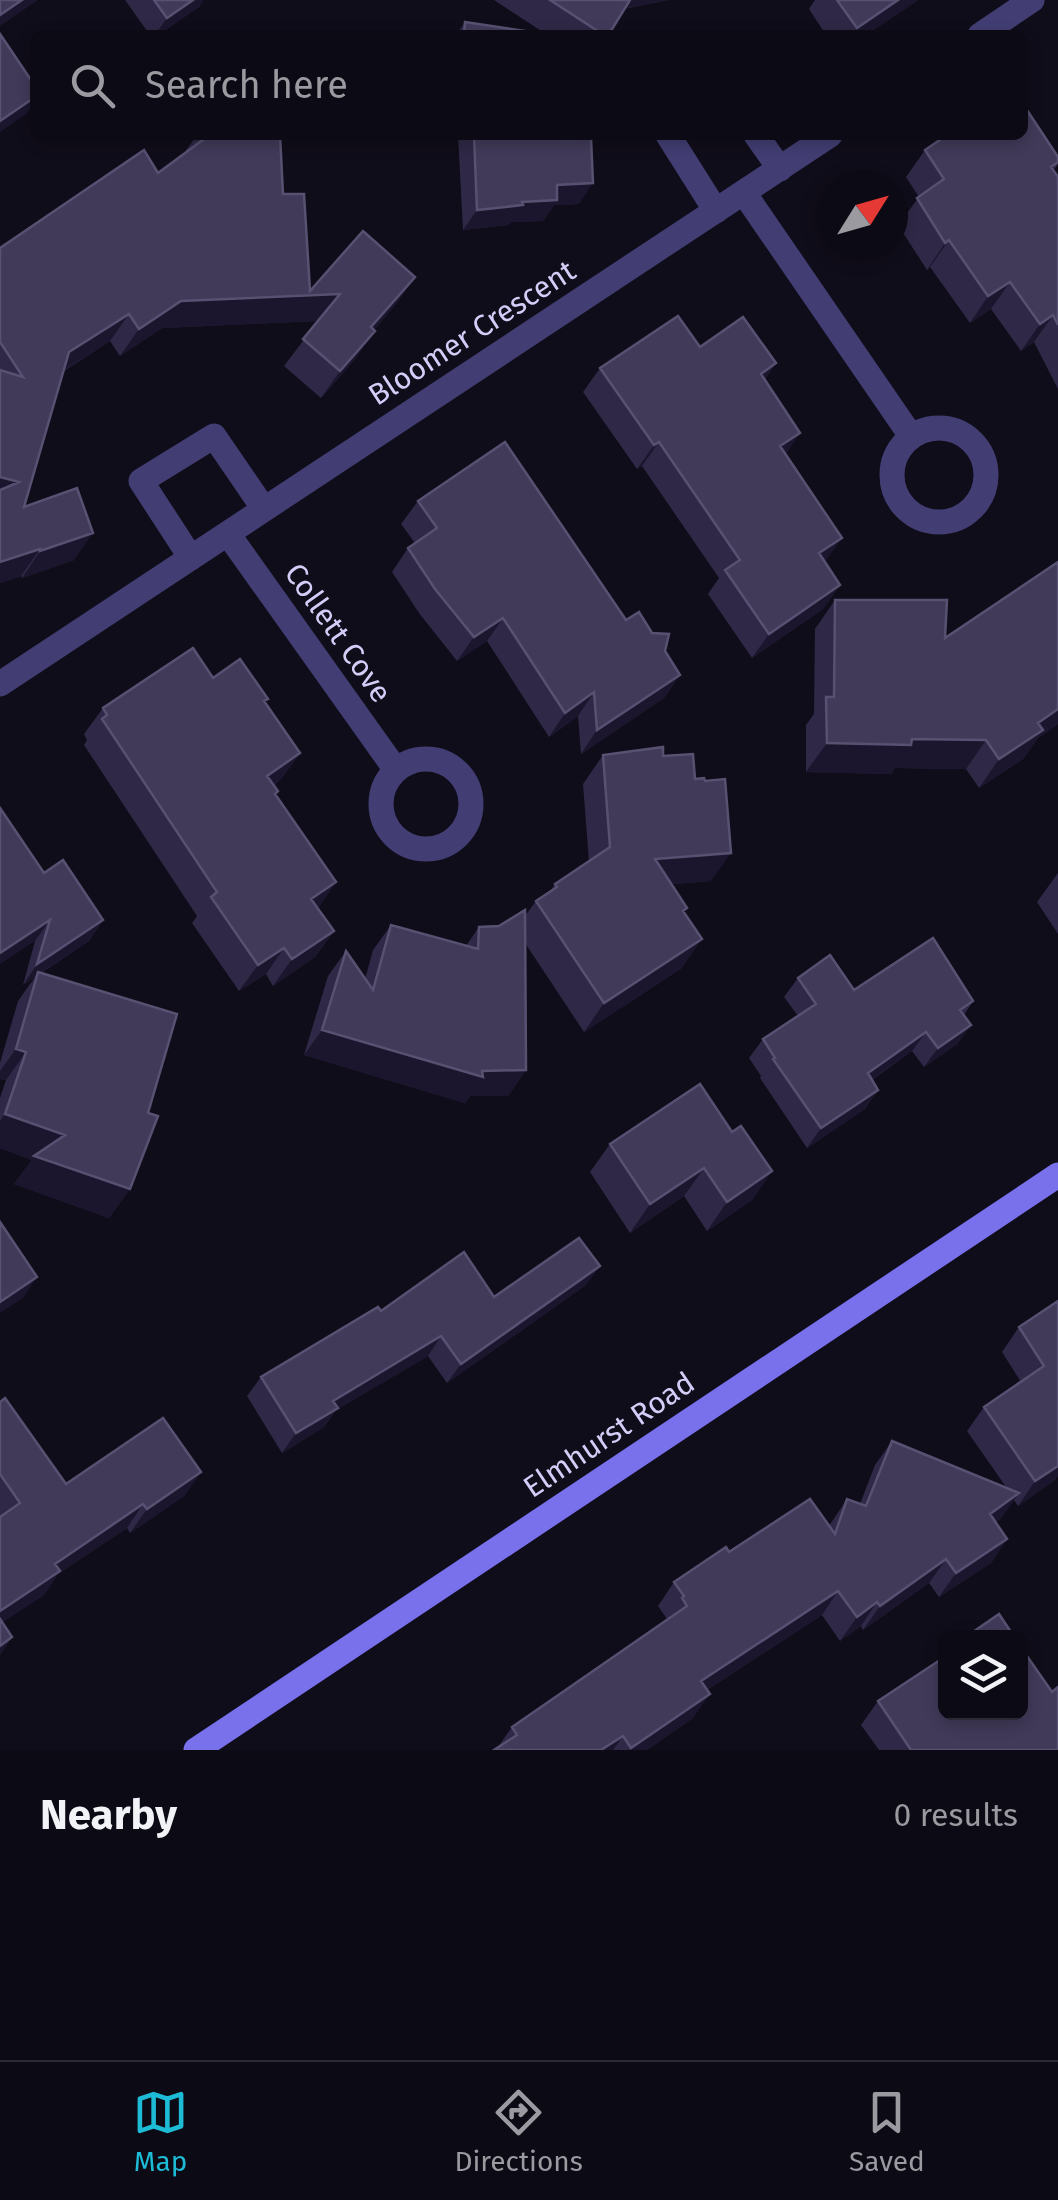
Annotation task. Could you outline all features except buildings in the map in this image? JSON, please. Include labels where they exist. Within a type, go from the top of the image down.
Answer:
[{"type":"street","points":[[987,30],[1032,0]]},
{"type":"street","points":[[671,140],[716,211]]},
{"type":"street","points":[[760,140],[780,168]]},
{"type":"street","name":"Bloomer Crescent","points":[[0,684],[822,140]]},
{"type":"street","points":[[744,193],[911,436]]},
{"type":"street","points":[[190,558],[142,481],[214,436],[264,509]]},
{"type":"street","name":"Collett Cove","points":[[228,534],[396,770]]},
{"type":"street","name":"Elmhurst Road","points":[[196,1750],[1058,1174]]}]
